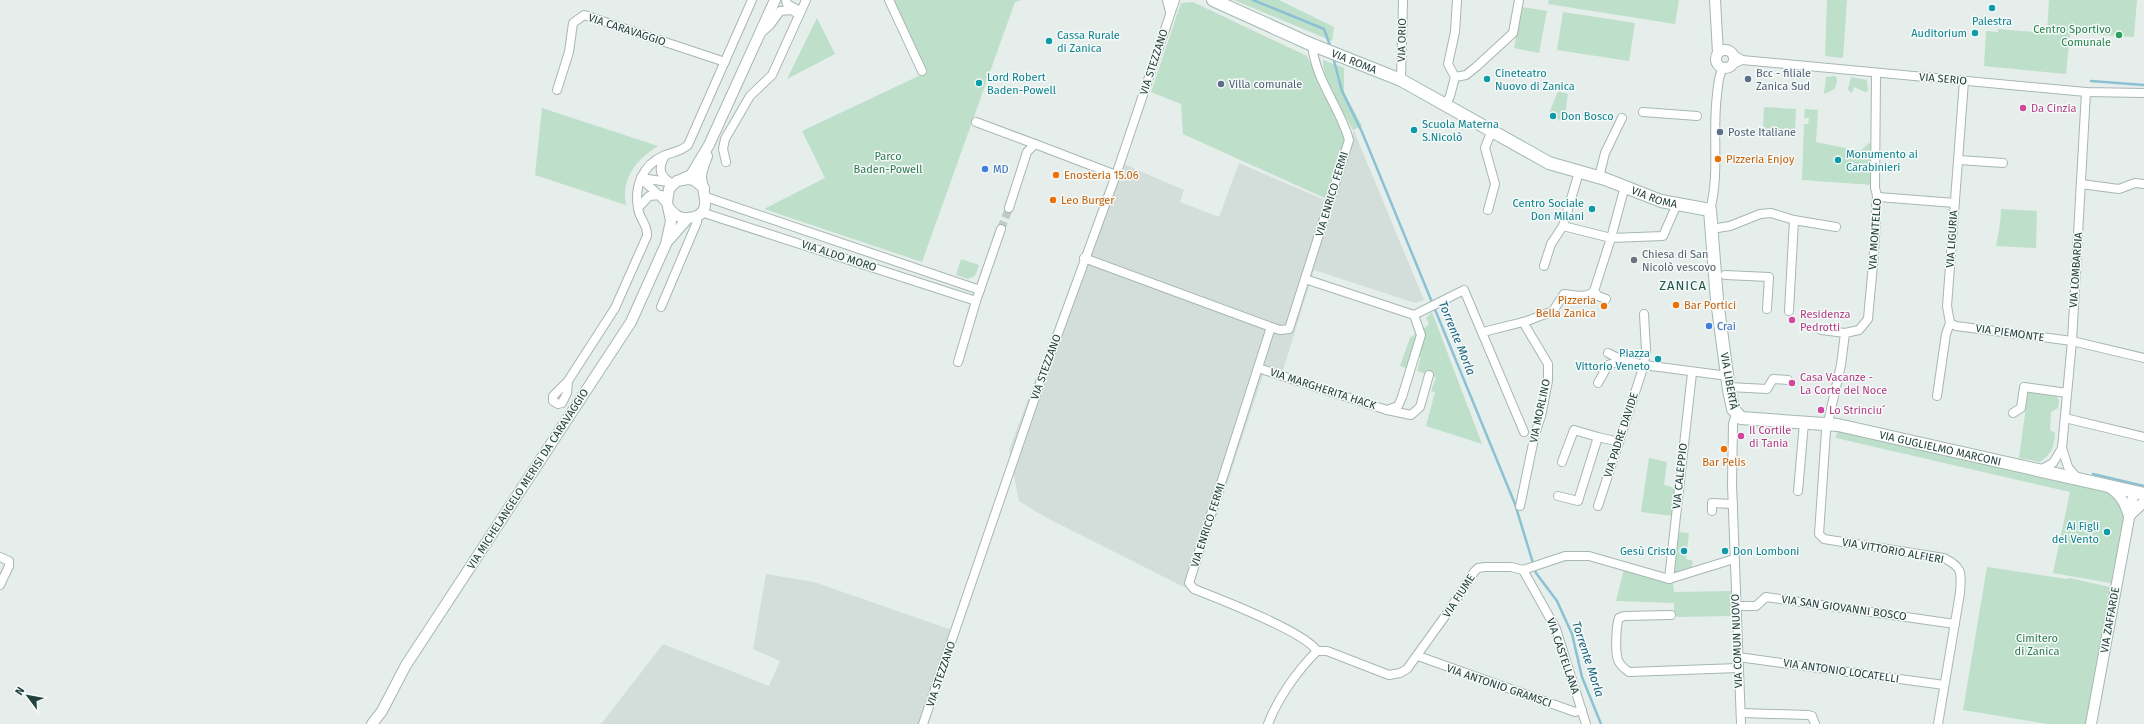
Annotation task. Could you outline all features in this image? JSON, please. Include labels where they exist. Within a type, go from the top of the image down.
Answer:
[{"type":"main road","name":"VIA ROMA","points":[[1213,0],[1317,46],[1401,80],[1544,160],[1625,186],[1661,201],[1710,210]]},
{"type":"main road","name":"VIA LIBERTÀ","points":[[1710,210],[1711,229],[1719,276],[1728,382],[1733,409],[1736,414]]},
{"type":"main road","name":"VIA GUGLIELMO MARCONI","points":[[1736,414],[1741,418],[1749,420],[1827,424],[2139,492]]},
{"type":"street","points":[[568,381],[615,308],[647,236],[646,224],[638,208],[637,189],[641,178],[653,161],[682,150],[688,145],[752,0]]},
{"type":"street","points":[[664,156],[660,170],[662,177],[674,182],[691,175],[709,145],[757,36],[775,0]]},
{"type":"street","points":[[786,0],[787,4],[800,13]]},
{"type":"street","points":[[726,162],[723,149],[726,139],[750,96],[772,75],[806,0]]},
{"type":"street","points":[[889,0],[922,71]]},
{"type":"street","points":[[1167,0],[1170,12]]},
{"type":"street","name":"VIA STEZZANO","points":[[924,724],[1084,258],[1116,174],[1175,0]]},
{"type":"street","name":"VIA ORIO","points":[[1401,80],[1403,0]]},
{"type":"street","points":[[1446,104],[1450,96],[1454,77],[1448,64],[1455,32],[1457,0]]},
{"type":"street","points":[[1454,77],[1466,75],[1513,33],[1519,0]]},
{"type":"street","points":[[1715,0],[1719,48],[1729,50],[1737,60],[1721,73]]},
{"type":"street","points":[[757,36],[770,25],[780,11],[792,10],[800,13]]},
{"type":"street","name":"VIA CARAVAGGIO","points":[[557,90],[569,52],[573,23],[584,15],[725,62]]},
{"type":"street","name":"VIA ENRICO FERMI","points":[[1084,258],[1271,328],[1280,330],[1289,329],[1349,140],[1346,128],[1317,71],[1317,46]]},
{"type":"street","name":"VIA LIBERTÀ","points":[[1710,210],[1714,185],[1715,118],[1721,73],[1716,62],[1719,48]]},
{"type":"street","name":"VIA SERIO","points":[[1737,60],[2086,92],[2144,93]]},
{"type":"street","name":"VIA MONTELLO","points":[[1821,330],[1845,333],[1859,330],[1868,319],[1876,231],[1876,206],[1878,197],[1876,188],[1876,73]]},
{"type":"street","name":"VIA LIGURIA","points":[[1937,396],[1946,334],[1950,323],[1947,306],[1964,81]]},
{"type":"street","name":"VIA LOMBARDIA","points":[[2078,479],[2068,467],[2062,448],[2072,341],[2086,92]]},
{"type":"street","points":[[1643,112],[1698,116]]},
{"type":"street","points":[[1599,178],[1605,153],[1622,118]]},
{"type":"street","points":[[976,122],[1116,174]]},
{"type":"street","points":[[1488,210],[1495,184],[1485,148],[1492,130]]},
{"type":"street","points":[[1009,208],[1027,152],[1035,144]]},
{"type":"street","points":[[660,307],[700,213],[705,193],[701,176],[709,145]]},
{"type":"street","points":[[1958,160],[2003,163]]},
{"type":"street","points":[[1544,266],[1551,244],[1562,226],[1579,172]]},
{"type":"street","points":[[641,178],[674,182],[694,180],[705,193]]},
{"type":"street","points":[[641,178],[661,195],[669,208],[677,216],[688,218],[700,213]]},
{"type":"street","name":"VIA MICHELANGELO MERISI DA CARAVAGGIO","points":[[372,724],[382,711],[406,665],[631,322],[666,244],[671,221],[667,196],[674,182]]},
{"type":"street","points":[[2081,184],[2119,189],[2135,183],[2144,184]]},
{"type":"street","points":[[1483,332],[1523,322],[1553,312],[1564,294],[1585,296],[1594,291],[1611,238],[1625,186]]},
{"type":"street","name":"VIA ALDO MORO","points":[[705,193],[980,290]]},
{"type":"street","points":[[638,208],[649,196],[661,195]]},
{"type":"street","points":[[1878,197],[1955,203]]},
{"type":"street","points":[[1562,226],[1611,238],[1664,236],[1677,204]]},
{"type":"street","name":"VIA ALDO MORO","points":[[700,213],[976,301]]},
{"type":"street","points":[[1711,229],[1730,226],[1760,214],[1771,213],[1794,220],[1836,227]]},
{"type":"street","name":"VIA MICHELANGELO MERISI DA CARAVAGGIO","points":[[666,244],[688,218]]},
{"type":"street","points":[[1789,311],[1794,220]]},
{"type":"street","points":[[958,362],[976,301],[1002,229]]},
{"type":"street","points":[[1719,276],[1769,277],[1767,309]]},
{"type":"street","points":[[1305,279],[1414,315],[1464,290],[1524,432]]},
{"type":"street","points":[[1594,291],[1598,296],[1606,299]]},
{"type":"street","points":[[1644,314],[1646,350],[1644,365]]},
{"type":"street","name":"VIA MARGHERITA HACK","points":[[1387,410],[1398,406],[1421,335],[1414,315]]},
{"type":"street","name":"VIA MORLINO","points":[[1520,506],[1548,381],[1548,364],[1523,322]]},
{"type":"street","name":"VIA PIEMONTE","points":[[1950,323],[1956,326],[2014,335],[2072,341],[2144,358]]},
{"type":"street","name":"VIA ENRICO FERMI","points":[[1271,328],[1190,585],[1194,589],[1293,632],[1310,643],[1317,651]]},
{"type":"street","points":[[1827,424],[1830,417],[1841,365],[1845,333]]},
{"type":"street","points":[[1608,353],[1622,360],[1644,365],[1692,373],[1728,382],[1767,389],[1773,379],[1788,380]]},
{"type":"street","points":[[1598,383],[1608,365],[1622,360]]},
{"type":"street","name":"VIA PADRE DAVIDE","points":[[1598,506],[1644,365]]},
{"type":"street","name":"VIA MARGHERITA HACK","points":[[1258,368],[1387,410],[1411,415],[1420,407],[1429,375]]},
{"type":"street","name":"VIA CALEPPIO","points":[[1669,579],[1692,373]]},
{"type":"street","points":[[2012,413],[2021,408],[2024,387],[2067,393]]},
{"type":"street","name":"VIA LIBERTÀ","points":[[1734,559],[1733,424],[1736,414]]},
{"type":"street","points":[[2064,418],[2144,437]]},
{"type":"street","points":[[1798,491],[1804,423]]},
{"type":"street","name":"VIA VITTORIO ALFIERI","points":[[1827,424],[1823,456],[1818,526],[1819,534],[1824,539],[1944,558],[1958,568],[1961,573],[1955,624],[1938,724]]},
{"type":"street","points":[[1562,462],[1574,430],[1619,442]]},
{"type":"street","points":[[1558,496],[1578,501],[1598,437]]},
{"type":"street","points":[[2040,470],[2053,463],[2062,448]]},
{"type":"street","points":[[2106,485],[2117,492],[2125,503],[2129,516],[2144,502]]},
{"type":"street","name":"VIA ZAFFARDE","points":[[2091,724],[2129,516],[2139,492]]},
{"type":"street","points":[[1712,511],[1712,503],[1733,504]]},
{"type":"street","points":[[0,556],[9,561],[9,566],[0,585]]},
{"type":"street","name":"VIA FIUME","points":[[1317,651],[1327,651],[1389,676],[1400,673],[1406,669],[1418,656],[1478,568],[1511,567],[1525,569],[1565,556],[1589,556],[1669,579]]},
{"type":"street","points":[[1669,579],[1694,570],[1734,559]]},
{"type":"street","name":"VIA COMUN NUOVO","points":[[1734,559],[1741,724]]},
{"type":"street","name":"VIA CASTELLANA","points":[[1525,569],[1551,617],[1586,724]]},
{"type":"street","name":"VIA SAN GIOVANNI BOSCO","points":[[1736,606],[1756,606],[1766,597],[1955,624]]},
{"type":"street","points":[[1672,615],[1624,616],[1619,618],[1617,623],[1617,659],[1623,668],[1629,672],[1738,668]]},
{"type":"street","points":[[1268,724],[1280,701],[1306,662],[1317,651]]},
{"type":"street","name":"VIA ANTONIO GRAMSCI","points":[[1418,656],[1575,712],[1582,710]]},
{"type":"street","name":"VIA ANTONIO LOCATELLI","points":[[1738,657],[1944,684]]},
{"type":"street","name":"VIA MICHELANGELO MERISI DA CARAVAGGIO","points":[[378,724],[382,711]]},
{"type":"street","points":[[1741,713],[1808,715],[1812,716],[1815,724]]},
{"type":"shaded area","points":[[1354,131],[1424,300],[1415,303],[1314,270],[1280,380],[1263,375],[1194,584],[1184,587],[1045,517],[1019,501],[1009,450],[1117,161],[1184,190],[1180,202],[1219,217],[1239,163],[1327,201]]},
{"type":"shaded area","points":[[766,574],[814,582],[952,630],[918,724],[601,724],[663,644],[769,686],[780,661],[753,649]]},
{"type":"green space","name":"Parco Baden-Powell","points":[[894,0],[1021,0],[1015,2],[922,262],[764,209],[825,178],[802,131],[927,72]]},
{"type":"green space","points":[[1234,0],[1279,0],[1334,27],[1332,41]]},
{"type":"green space","points":[[1549,0],[1679,0],[1675,24],[1548,4]]},
{"type":"green space","points":[[1827,0],[1847,0],[1843,58],[1825,56]]},
{"type":"green space","name":"Centro Sportivo Comunale","points":[[2049,0],[2137,0],[2134,37],[2070,33],[2066,74],[1984,66],[1986,31],[1998,32],[1998,29],[2047,33]]},
{"type":"green space","points":[[1193,2],[1307,56],[1345,140],[1327,199],[1183,134],[1181,104],[1151,92],[1181,3]]},
{"type":"green space","points":[[1522,7],[1547,11],[1539,53],[1514,48]]},
{"type":"green space","points":[[1563,12],[1635,23],[1629,61],[1557,50]]},
{"type":"green space","points":[[817,18],[835,54],[787,79]]},
{"type":"green space","points":[[1323,60],[1344,68],[1344,92],[1362,126],[1353,130],[1326,79]]},
{"type":"green space","points":[[1835,76],[1837,78],[1836,87],[1824,94],[1826,77]]},
{"type":"green space","points":[[1851,77],[1867,80],[1868,91],[1865,92],[1854,87],[1852,93],[1850,92],[1848,89]]},
{"type":"green space","points":[[1558,91],[1568,94],[1564,121],[1548,116]]},
{"type":"green space","points":[[1764,107],[1796,109],[1795,132],[1763,130]]},
{"type":"green space","points":[[542,108],[658,146],[643,157],[628,178],[625,195],[626,205],[535,175]]},
{"type":"green space","points":[[1805,109],[1818,110],[1816,142],[1860,151],[1869,143],[1873,144],[1873,185],[1802,180],[1804,124],[1808,124],[1809,118],[1804,118]]},
{"type":"green space","points":[[2001,209],[2037,211],[2036,248],[1996,246]]},
{"type":"green space","points":[[961,259],[979,265],[975,276],[968,279],[956,275]]},
{"type":"green space","points":[[1432,312],[1482,444],[1426,426],[1435,392],[1431,391],[1436,377],[1417,371],[1421,357],[1417,356],[1422,330],[1429,324],[1426,318]]},
{"type":"green space","points":[[1419,331],[1409,369],[1400,366],[1410,338]]},
{"type":"green space","points":[[2028,392],[2056,395],[2059,401],[2058,408],[2051,412],[2050,430],[2055,433],[2053,446],[2050,453],[2040,462],[2019,458]]},
{"type":"green space","points":[[1838,425],[2106,485],[2129,516],[2116,584],[2053,573],[2070,492],[1836,438]]},
{"type":"green space","points":[[1649,458],[1667,462],[1664,485],[1676,488],[1673,516],[1641,512]]},
{"type":"green space","points":[[1677,532],[1689,533],[1686,559],[1693,561],[1691,568],[1672,576]]},
{"type":"green space","name":"Cimitero di Zanica","points":[[1987,567],[2067,579],[2070,578],[2110,587],[2087,724],[2047,724],[1963,710]]},
{"type":"green space","points":[[1624,569],[1673,583],[1674,592],[1731,591],[1732,616],[1678,617],[1674,615],[1674,603],[1616,601]]},
{"type":"waterway","name":"Torrente Morla","points":[[1253,0],[1324,29],[1331,48]]},
{"type":"waterway","name":"Torrente Morla","points":[[1333,57],[1342,91],[1362,132],[1515,504],[1536,573],[1557,601],[1572,634],[1582,677],[1601,724]]},
{"type":"waterway","points":[[2091,81],[2144,85]]},
{"type":"waterway","points":[[2093,474],[2144,486]]},
{"type":"tunnel","points":[[1001,229],[1009,208]]},
{"type":"place","name":"Palestra","points":[[1992,8]]},
{"type":"place","name":"Auditorium","points":[[1975,33]]},
{"type":"place","name":"Centro Sportivo Comunale","points":[[2119,35]]},
{"type":"place","name":"Cassa Rurale di Zanica","points":[[1049,41]]},
{"type":"place","name":"Cineteatro Nuovo di Zanica","points":[[1487,79]]},
{"type":"place","name":"Bcc - filiale Zanica Sud","points":[[1748,79]]},
{"type":"place","name":"Lord Robert Baden-Powell","points":[[979,83]]},
{"type":"place","name":"Villa comunale","points":[[1221,84]]},
{"type":"place","name":"Da Cinzia","points":[[2023,108]]},
{"type":"place","name":"Don Bosco","points":[[1553,116]]},
{"type":"place","name":"Scuola Materna S.Nicolò","points":[[1414,130]]},
{"type":"place","name":"Poste Italiane","points":[[1720,132]]},
{"type":"place","name":"Pizzeria Enjoy","points":[[1718,159]]},
{"type":"place","name":"Monumento ai Carabinieri","points":[[1838,160]]},
{"type":"place","name":"MD","points":[[985,169]]},
{"type":"place","name":"Enosteria 15.06","points":[[1056,175]]},
{"type":"place","name":"Leo Burger","points":[[1053,200]]},
{"type":"place","name":"Centro Sociale Don Milani","points":[[1592,209]]},
{"type":"place","name":"Chiesa di San Nicolò vescovo","points":[[1634,260]]},
{"type":"place","name":"Bar Portici","points":[[1676,305]]},
{"type":"place","name":"Pizzeria Bella Zanica","points":[[1604,306]]},
{"type":"place","name":"Residenza Pedrotti","points":[[1792,320]]},
{"type":"place","name":"Crai","points":[[1709,326]]},
{"type":"place","name":"Piazza Vittorio Veneto","points":[[1658,359]]},
{"type":"place","name":"Casa Vacanze - La Corte del Noce","points":[[1792,383]]},
{"type":"place","name":"Lo Strinciu´","points":[[1821,410]]},
{"type":"place","name":"Il Cortile di Tania","points":[[1741,436]]},
{"type":"place","name":"Bar Pelis","points":[[1724,449]]},
{"type":"place","name":"Ai Figli del Vento","points":[[2107,532]]},
{"type":"place","name":"Gesù Cristo","points":[[1684,551]]},
{"type":"place","name":"Don Lomboni","points":[[1725,551]]},
{"type":"district","name":"ZANICA","points":[[1683,285]]}]
